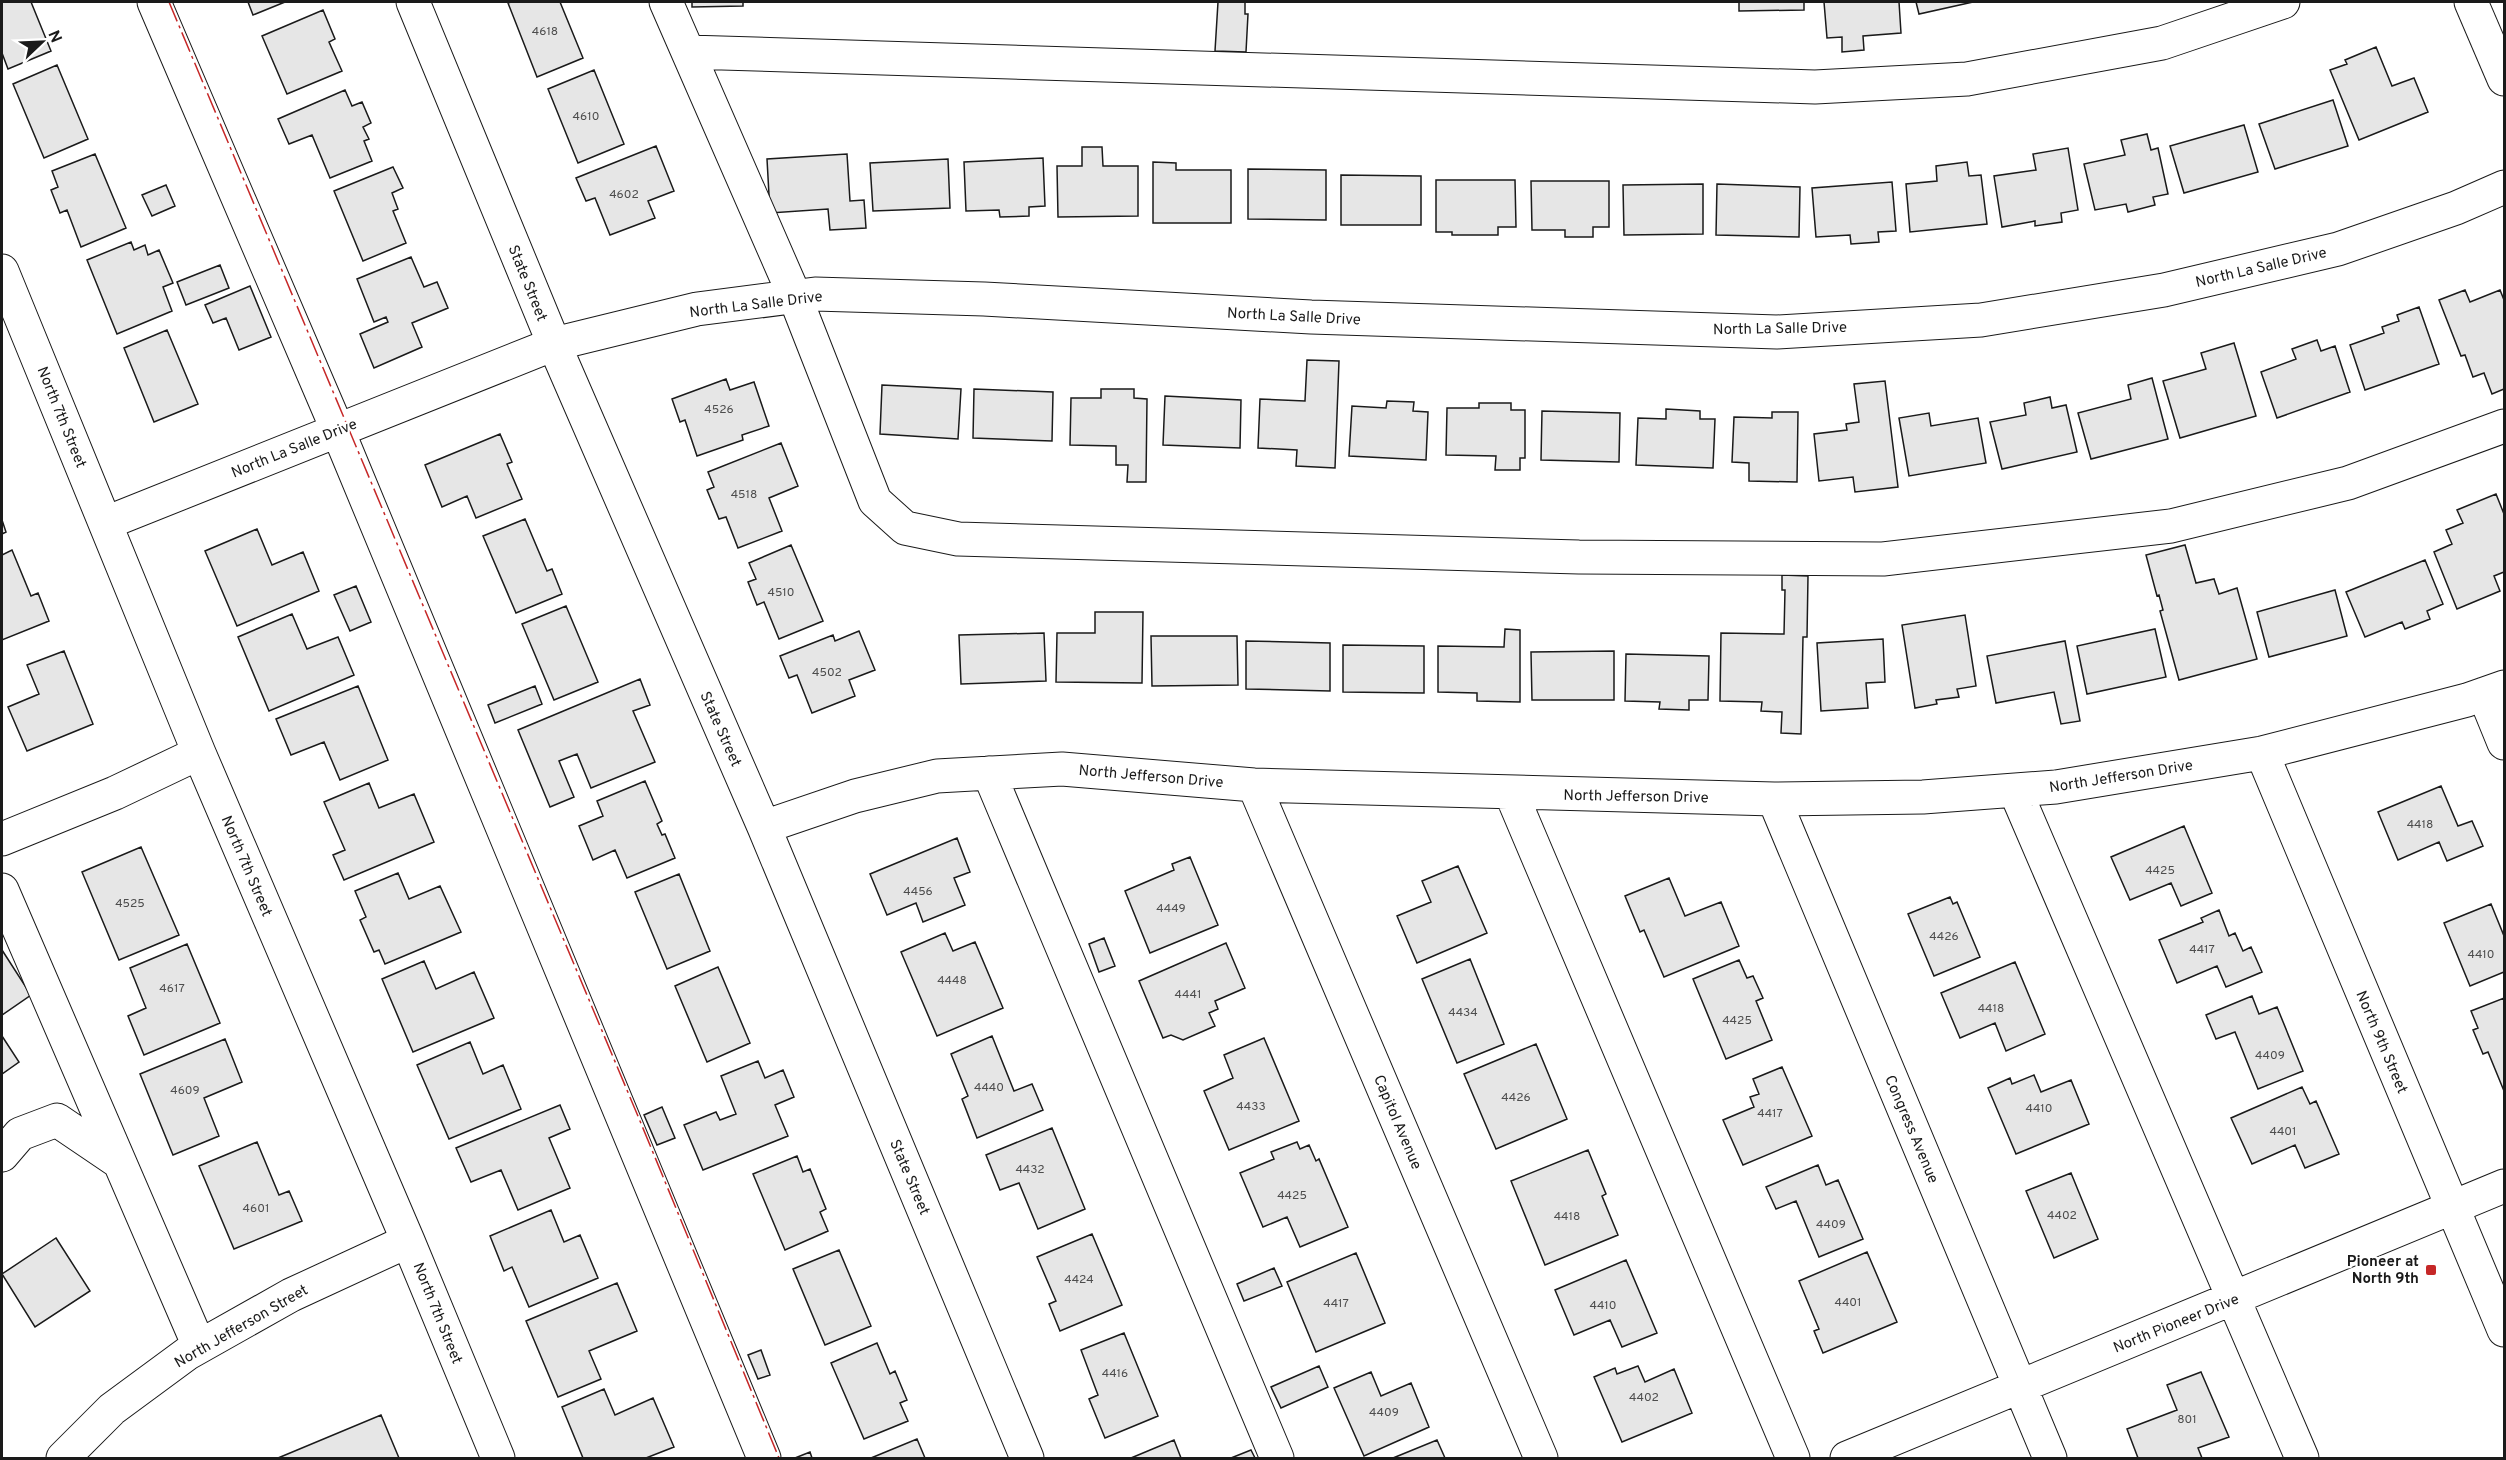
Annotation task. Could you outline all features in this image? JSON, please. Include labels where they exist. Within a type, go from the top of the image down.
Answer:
[{"type":"street","points":[[154,2],[338,431],[764,1458]]},
{"type":"street","name":"State Street","points":[[413,2],[554,344],[764,826],[1027,1458]]},
{"type":"street","points":[[666,2],[795,297],[875,501],[905,528],[958,539],[1579,557],[1883,559],[2171,526],[2348,483],[2505,426]]},
{"type":"street","points":[[688,52],[1815,87],[1978,76],[2162,43],[2283,2]]},
{"type":"street","points":[[2471,2],[2505,79]]},
{"type":"street","name":"North La Salle Drive","points":[[106,524],[554,344],[697,309],[815,294],[984,299],[1311,317],[1776,332],[1981,320],[2164,290],[2338,249],[2456,208],[2505,187]]},
{"type":"street","name":"North 7th Street","points":[[2,271],[199,753],[408,1241],[498,1458]]},
{"type":"street","points":[[2494,691],[2505,743]]},
{"type":"street","name":"North Jefferson Drive","points":[[764,826],[855,796],[927,778],[989,772],[1062,769],[1254,784],[1774,799],[1923,797],[2056,787],[2262,753],[2494,691]]},
{"type":"street","points":[[2,839],[115,793],[199,753]]},
{"type":"street","name":"North 9th Street","points":[[2262,753],[2452,1209],[2505,1330]]},
{"type":"street","points":[[989,772],[1277,1458]]},
{"type":"street","name":"Capitol Avenue","points":[[1254,784],[1541,1458]]},
{"type":"street","points":[[2015,790],[2302,1458]]},
{"type":"street","points":[[1511,793],[1793,1458]]},
{"type":"street","name":"Congress Avenue","points":[[1774,799],[2050,1458]]},
{"type":"street","points":[[2,890],[199,1346]]},
{"type":"street","points":[[2,1155],[20,1134],[57,1120],[119,1163]]},
{"type":"street","name":"North Pioneer Drive","points":[[1847,1458],[2505,1186]]},
{"type":"street","name":"North Jefferson Street","points":[[63,1458],[112,1409],[199,1346],[291,1295],[408,1241]]},
{"type":"building","points":[[2,2],[31,2],[51,51],[8,69],[2,53]]},
{"type":"building","points":[[248,2],[285,2],[253,15]]},
{"type":"building","points":[[560,2],[583,58],[537,77],[508,3]]},
{"type":"building","points":[[692,2],[743,2],[743,6],[692,7]]},
{"type":"building","points":[[1218,2],[1245,2],[1245,14],[1248,14],[1246,52],[1215,51]]},
{"type":"building","points":[[1739,2],[1804,2],[1804,10],[1739,11]]},
{"type":"building","points":[[1824,2],[1899,2],[1901,33],[1863,36],[1864,50],[1842,52],[1842,37],[1827,38]]},
{"type":"building","points":[[1916,2],[1973,2],[1919,14]]},
{"type":"building","points":[[323,10],[335,39],[329,42],[342,71],[287,94],[262,36]]},
{"type":"building","points":[[2376,47],[2392,86],[2414,78],[2428,112],[2359,140],[2330,70],[2347,64],[2345,60]]},
{"type":"building","points":[[57,65],[88,139],[44,158],[13,84]]},
{"type":"building","points":[[594,70],[624,144],[578,163],[548,89]]},
{"type":"building","points":[[345,90],[352,106],[362,102],[371,123],[363,127],[369,139],[364,141],[372,161],[330,178],[312,135],[289,144],[278,119]]},
{"type":"building","points":[[2333,100],[2348,146],[2275,169],[2259,124]]},
{"type":"building","points":[[2244,125],[2258,172],[2184,193],[2170,146]]},
{"type":"building","points":[[2147,134],[2151,150],[2158,148],[2168,194],[2153,197],[2155,205],[2128,212],[2126,204],[2095,210],[2084,164],[2125,155],[2121,140]]},
{"type":"building","points":[[656,146],[674,191],[648,201],[655,218],[610,235],[595,198],[586,201],[576,178]]},
{"type":"building","points":[[1082,147],[1102,147],[1103,166],[1138,166],[1138,216],[1058,217],[1057,166],[1082,166]]},
{"type":"building","points":[[2068,148],[2078,210],[2061,213],[2062,222],[2035,226],[2035,221],[2002,227],[1994,176],[2036,170],[2033,154]]},
{"type":"building","points":[[95,154],[126,228],[81,247],[67,210],[60,213],[51,190],[58,187],[52,171]]},
{"type":"building","points":[[847,154],[850,201],[864,200],[866,228],[830,230],[828,209],[770,213],[767,159]]},
{"type":"building","points":[[1043,158],[1045,206],[1029,207],[1029,216],[1000,217],[999,210],[966,211],[964,162]]},
{"type":"building","points":[[948,159],[950,208],[873,211],[870,163]]},
{"type":"building","points":[[1153,162],[1176,163],[1176,170],[1231,170],[1231,223],[1153,223]]},
{"type":"building","points":[[1967,162],[1969,176],[1981,175],[1987,224],[1910,232],[1906,184],[1937,181],[1936,166]]},
{"type":"building","points":[[393,167],[403,188],[392,193],[398,209],[393,211],[406,243],[363,261],[334,191]]},
{"type":"building","points":[[1248,169],[1326,170],[1326,220],[1248,219]]},
{"type":"building","points":[[1341,175],[1421,176],[1421,225],[1341,225]]},
{"type":"building","points":[[1436,180],[1515,180],[1516,227],[1498,227],[1498,235],[1452,235],[1452,232],[1436,232]]},
{"type":"building","points":[[1531,181],[1609,181],[1609,227],[1593,227],[1593,237],[1565,237],[1565,230],[1532,230]]},
{"type":"building","points":[[1892,182],[1896,231],[1878,232],[1879,242],[1851,244],[1850,235],[1816,237],[1812,188]]},
{"type":"building","points":[[1703,184],[1703,234],[1624,235],[1623,185]]},
{"type":"building","points":[[1717,184],[1800,187],[1799,237],[1716,235]]},
{"type":"building","points":[[166,185],[175,206],[152,216],[142,195]]},
{"type":"building","points":[[131,242],[134,250],[145,245],[148,255],[159,250],[173,283],[163,287],[172,311],[117,334],[87,260]]},
{"type":"building","points":[[411,257],[424,287],[437,282],[448,308],[412,323],[422,347],[374,368],[360,334],[388,322],[386,317],[374,322],[357,279]]},
{"type":"building","points":[[220,265],[229,288],[186,305],[177,282]]},
{"type":"building","points":[[250,286],[271,337],[239,350],[226,318],[213,323],[205,305]]},
{"type":"building","points":[[2465,290],[2470,302],[2500,290],[2504,300],[2504,389],[2492,394],[2484,373],[2473,377],[2465,355],[2461,356],[2439,300]]},
{"type":"building","points":[[2419,307],[2439,364],[2365,390],[2350,345],[2384,333],[2382,327],[2399,321],[2397,315]]},
{"type":"building","points":[[167,330],[198,404],[154,422],[124,348]]},
{"type":"building","points":[[2317,340],[2321,351],[2335,346],[2350,392],[2277,418],[2261,372],[2296,359],[2292,349]]},
{"type":"building","points":[[2234,343],[2256,416],[2180,438],[2163,381],[2206,369],[2201,353]]},
{"type":"building","points":[[1307,360],[1339,361],[1335,468],[1296,466],[1297,450],[1258,448],[1260,399],[1305,401]]},
{"type":"building","points":[[2152,378],[2168,439],[2091,459],[2078,413],[2131,399],[2128,385]]},
{"type":"building","points":[[726,379],[730,390],[754,382],[769,426],[742,435],[743,440],[697,456],[685,420],[680,422],[672,399]]},
{"type":"building","points":[[1885,381],[1898,487],[1855,492],[1853,477],[1819,481],[1814,434],[1847,430],[1846,424],[1859,422],[1854,384]]},
{"type":"building","points":[[882,385],[961,389],[958,439],[880,434]]},
{"type":"building","points":[[974,389],[1053,392],[1052,441],[973,438]]},
{"type":"building","points":[[1101,389],[1134,389],[1134,398],[1147,399],[1146,482],[1127,482],[1128,465],[1116,465],[1116,446],[1070,445],[1071,398],[1101,398]]},
{"type":"building","points":[[1165,396],[1241,400],[1240,448],[1163,445]]},
{"type":"building","points":[[2050,397],[2052,408],[2066,405],[2077,452],[2002,469],[1990,422],[2026,415],[2024,403]]},
{"type":"building","points":[[1387,401],[1414,402],[1413,411],[1428,412],[1426,460],[1349,456],[1352,406],[1386,408]]},
{"type":"building","points":[[1479,403],[1511,403],[1511,410],[1525,410],[1525,458],[1520,458],[1520,470],[1495,470],[1496,456],[1446,455],[1447,408],[1479,408]]},
{"type":"building","points":[[1666,409],[1700,411],[1700,419],[1715,419],[1713,468],[1636,465],[1638,418],[1666,419]]},
{"type":"building","points":[[1542,411],[1620,413],[1619,462],[1541,460]]},
{"type":"building","points":[[1772,412],[1798,412],[1797,482],[1749,481],[1749,463],[1732,462],[1734,417],[1772,418]]},
{"type":"building","points":[[1929,413],[1931,426],[1978,418],[1986,463],[1909,476],[1899,418]]},
{"type":"building","points":[[500,434],[512,462],[507,464],[522,499],[476,518],[467,496],[442,507],[425,465]]},
{"type":"building","points":[[781,443],[798,486],[769,498],[782,531],[738,548],[726,517],[719,519],[707,490],[714,487],[708,472]]},
{"type":"building","points":[[2496,494],[2504,514],[2504,572],[2494,576],[2500,591],[2457,609],[2434,552],[2452,544],[2446,530],[2463,523],[2457,510]]},
{"type":"building","points":[[525,519],[547,571],[552,569],[562,594],[516,613],[483,536]]},
{"type":"building","points":[[2,520],[6,532],[2,534]]},
{"type":"building","points":[[257,529],[272,565],[303,552],[319,591],[237,626],[205,551]]},
{"type":"building","points":[[791,545],[823,621],[779,639],[764,602],[757,605],[748,582],[756,579],[749,563]]},
{"type":"building","points":[[2185,545],[2196,583],[2214,579],[2219,594],[2237,588],[2257,659],[2179,680],[2160,611],[2163,610],[2146,555]]},
{"type":"building","points":[[12,550],[31,596],[38,593],[49,621],[2,640],[2,555]]},
{"type":"building","points":[[2425,560],[2443,604],[2427,611],[2430,619],[2405,629],[2402,622],[2365,637],[2346,592]]},
{"type":"building","points":[[1782,575],[1808,576],[1807,637],[1803,637],[1801,734],[1781,733],[1782,712],[1761,711],[1762,702],[1720,701],[1721,633],[1784,634],[1785,590],[1782,590]]},
{"type":"building","points":[[356,586],[371,622],[350,631],[334,595]]},
{"type":"building","points":[[2335,590],[2347,636],[2269,657],[2257,612]]},
{"type":"building","points":[[566,606],[598,682],[554,700],[522,624]]},
{"type":"building","points":[[1095,612],[1143,612],[1142,683],[1056,682],[1057,633],[1095,633]]},
{"type":"building","points":[[292,614],[307,649],[338,637],[354,675],[269,711],[238,637]]},
{"type":"building","points":[[1965,615],[1976,686],[1957,689],[1959,697],[1936,700],[1937,704],[1915,708],[1902,625]]},
{"type":"building","points":[[1505,629],[1520,630],[1520,702],[1477,701],[1477,693],[1438,692],[1438,646],[1504,647]]},
{"type":"building","points":[[2155,629],[2166,677],[2087,694],[2077,646]]},
{"type":"building","points":[[859,631],[875,670],[849,680],[855,696],[812,713],[797,675],[789,678],[780,656],[833,635],[835,641]]},
{"type":"building","points":[[1044,633],[1046,681],[961,684],[959,635]]},
{"type":"building","points":[[1151,636],[1237,636],[1238,685],[1152,686]]},
{"type":"building","points":[[1883,639],[1885,682],[1866,683],[1868,708],[1821,711],[1817,643]]},
{"type":"building","points":[[1246,641],[1330,643],[1330,691],[1246,689]]},
{"type":"building","points":[[2065,641],[2080,721],[2061,724],[2054,692],[1996,703],[1987,656]]},
{"type":"building","points":[[1343,645],[1424,646],[1424,693],[1343,692]]},
{"type":"building","points":[[64,651],[93,724],[27,751],[8,707],[39,694],[27,665]]},
{"type":"building","points":[[1614,651],[1614,700],[1532,700],[1531,652]]},
{"type":"building","points":[[1626,654],[1709,656],[1708,700],[1689,700],[1689,710],[1659,709],[1660,702],[1625,701]]},
{"type":"building","points":[[640,679],[650,705],[633,711],[655,762],[591,788],[577,754],[559,761],[574,797],[550,807],[518,730]]},
{"type":"building","points":[[358,686],[388,760],[340,780],[324,742],[291,755],[276,719]]},
{"type":"building","points":[[535,686],[542,704],[495,723],[488,705]]},
{"type":"building","points":[[645,781],[662,821],[657,824],[662,835],[665,834],[675,858],[627,878],[615,850],[593,860],[579,826],[603,816],[597,801]]},
{"type":"building","points":[[369,783],[379,808],[414,794],[434,842],[344,880],[333,855],[345,850],[324,802]]},
{"type":"building","points":[[2441,786],[2458,826],[2472,821],[2483,846],[2447,861],[2439,842],[2398,860],[2378,812]]},
{"type":"building","points":[[2184,826],[2212,893],[2181,906],[2171,883],[2130,900],[2111,857]]},
{"type":"building","points":[[957,838],[970,872],[954,878],[965,905],[923,922],[916,903],[887,915],[870,874]]},
{"type":"building","points":[[141,847],[179,935],[119,960],[82,872]]},
{"type":"building","points":[[1190,857],[1218,925],[1150,953],[1125,891],[1174,870],[1172,864]]},
{"type":"building","points":[[1458,866],[1487,933],[1417,963],[1397,916],[1431,902],[1422,881]]},
{"type":"building","points":[[398,873],[409,899],[440,886],[461,932],[385,964],[379,950],[374,952],[360,920],[366,917],[355,891]]},
{"type":"building","points":[[679,874],[710,951],[667,969],[635,892]]},
{"type":"building","points":[[1669,878],[1685,916],[1721,902],[1739,946],[1664,977],[1644,930],[1640,932],[1625,896]]},
{"type":"building","points":[[1950,897],[1953,904],[1957,902],[1980,957],[1934,976],[1908,914]]},
{"type":"building","points":[[2491,904],[2504,936],[2504,972],[2470,986],[2444,923]]},
{"type":"building","points":[[2219,910],[2229,936],[2235,933],[2243,951],[2251,947],[2262,972],[2226,987],[2217,966],[2177,983],[2159,940],[2203,922],[2201,918]]},
{"type":"building","points":[[945,933],[953,951],[975,942],[1003,1008],[937,1036],[901,952]]},
{"type":"building","points":[[1104,938],[1115,966],[1099,972],[1089,944]]},
{"type":"building","points":[[1226,943],[1245,988],[1215,1001],[1218,1009],[1209,1013],[1215,1026],[1183,1040],[1171,1035],[1163,1038],[1139,981]]},
{"type":"building","points":[[187,944],[220,1023],[144,1055],[128,1016],[146,1008],[130,968]]},
{"type":"building","points":[[2,950],[31,995],[2,1015]]},
{"type":"building","points":[[1470,959],[1504,1044],[1457,1063],[1422,979]]},
{"type":"building","points":[[1739,960],[1747,978],[1753,976],[1763,998],[1756,1001],[1772,1040],[1726,1059],[1693,979]]},
{"type":"building","points":[[424,961],[436,989],[474,972],[494,1018],[413,1052],[382,979]]},
{"type":"building","points":[[2015,962],[2045,1034],[2006,1051],[1995,1023],[1960,1038],[1941,993]]},
{"type":"building","points":[[718,967],[750,1043],[707,1062],[675,986]]},
{"type":"building","points":[[2252,996],[2259,1014],[2277,1007],[2303,1071],[2258,1089],[2235,1032],[2216,1039],[2206,1015]]},
{"type":"building","points":[[2504,998],[2504,1091],[2488,1052],[2483,1054],[2473,1030],[2478,1028],[2471,1011]]},
{"type":"building","points":[[2,1036],[19,1062],[2,1074]]},
{"type":"building","points":[[992,1036],[1014,1091],[1032,1084],[1043,1110],[977,1138],[962,1099],[968,1096],[951,1054]]},
{"type":"building","points":[[1264,1038],[1299,1121],[1229,1150],[1204,1091],[1233,1078],[1224,1055]]},
{"type":"building","points":[[225,1039],[242,1082],[204,1098],[219,1136],[173,1155],[140,1074]]},
{"type":"building","points":[[470,1042],[483,1074],[503,1065],[521,1109],[449,1139],[417,1065]]},
{"type":"building","points":[[1536,1044],[1567,1119],[1496,1149],[1464,1074]]},
{"type":"building","points":[[758,1061],[765,1078],[783,1070],[794,1097],[775,1105],[788,1136],[703,1170],[684,1125],[716,1112],[720,1120],[736,1114],[721,1076]]},
{"type":"building","points":[[1782,1067],[1812,1136],[1743,1165],[1723,1120],[1754,1107],[1750,1097],[1759,1094],[1753,1079]]},
{"type":"building","points":[[2034,1075],[2041,1092],[2071,1080],[2089,1124],[2016,1154],[1988,1088],[2010,1078],[2012,1084]]},
{"type":"building","points":[[2302,1087],[2310,1104],[2316,1101],[2339,1154],[2305,1168],[2295,1145],[2252,1164],[2231,1118]]},
{"type":"building","points":[[560,1105],[570,1129],[549,1138],[570,1188],[518,1210],[501,1170],[471,1182],[456,1148]]},
{"type":"building","points":[[662,1107],[675,1138],[657,1145],[644,1115]]},
{"type":"building","points":[[1052,1128],[1085,1209],[1038,1229],[1019,1183],[1000,1190],[986,1155]]},
{"type":"building","points":[[257,1142],[279,1195],[289,1191],[302,1221],[234,1249],[199,1166]]},
{"type":"building","points":[[1297,1142],[1300,1149],[1309,1145],[1316,1161],[1319,1159],[1348,1227],[1300,1247],[1287,1217],[1263,1227],[1240,1173],[1274,1159],[1271,1152]]},
{"type":"building","points":[[1588,1150],[1606,1194],[1602,1196],[1618,1235],[1545,1265],[1511,1181]]},
{"type":"building","points":[[797,1156],[803,1172],[810,1169],[826,1209],[820,1212],[828,1231],[785,1250],[753,1174]]},
{"type":"building","points":[[1818,1165],[1826,1185],[1838,1180],[1863,1239],[1819,1257],[1796,1201],[1776,1209],[1766,1187]]},
{"type":"building","points":[[2071,1173],[2098,1239],[2054,1258],[2026,1191]]},
{"type":"building","points":[[551,1210],[564,1242],[580,1235],[598,1278],[529,1307],[512,1267],[504,1271],[490,1236]]},
{"type":"building","points":[[1092,1234],[1122,1305],[1060,1331],[1049,1304],[1056,1301],[1037,1257]]},
{"type":"building","points":[[56,1238],[90,1291],[35,1327],[2,1274]]},
{"type":"building","points":[[839,1250],[871,1326],[825,1345],[793,1269]]},
{"type":"building","points":[[1867,1252],[1897,1322],[1823,1353],[1814,1331],[1819,1329],[1799,1281]]},
{"type":"building","points":[[1356,1253],[1385,1323],[1316,1352],[1287,1282]]},
{"type":"building","points":[[1626,1260],[1657,1333],[1622,1347],[1610,1320],[1574,1335],[1555,1290]]},
{"type":"building","points":[[1274,1268],[1282,1286],[1244,1301],[1237,1284]]},
{"type":"building","points":[[617,1283],[637,1331],[589,1351],[601,1379],[558,1397],[526,1321]]},
{"type":"building","points":[[1124,1333],[1158,1416],[1105,1438],[1089,1399],[1098,1395],[1081,1350]]},
{"type":"building","points":[[877,1343],[890,1374],[895,1371],[907,1400],[900,1403],[908,1421],[864,1439],[831,1363]]},
{"type":"building","points":[[761,1350],[770,1375],[758,1379],[748,1355]]},
{"type":"building","points":[[1319,1366],[1328,1387],[1281,1408],[1271,1387]]},
{"type":"building","points":[[1638,1366],[1645,1382],[1674,1369],[1692,1413],[1622,1442],[1594,1377],[1615,1368],[1617,1374]]},
{"type":"building","points":[[1371,1372],[1381,1396],[1411,1383],[1429,1427],[1364,1456],[1334,1388]]},
{"type":"building","points":[[2201,1372],[2229,1437],[2198,1448],[2202,1458],[2138,1458],[2127,1429],[2177,1410],[2167,1385]]},
{"type":"building","points":[[604,1389],[615,1415],[653,1398],[674,1447],[646,1458],[583,1458],[562,1407]]},
{"type":"building","points":[[381,1415],[399,1458],[278,1458]]},
{"type":"building","points":[[917,1439],[925,1458],[871,1458]]},
{"type":"building","points":[[1174,1440],[1181,1458],[1131,1458]]},
{"type":"building","points":[[1437,1440],[1445,1458],[1393,1458]]},
{"type":"building","points":[[1251,1450],[1255,1458],[1231,1458]]},
{"type":"building","points":[[810,1452],[812,1458],[795,1458]]},
{"type":"power","points":[[169,2],[640,1121],[779,1458]]},
{"type":"place","name":"Pioneer at North 9th","points":[[2431,1270]]}]
